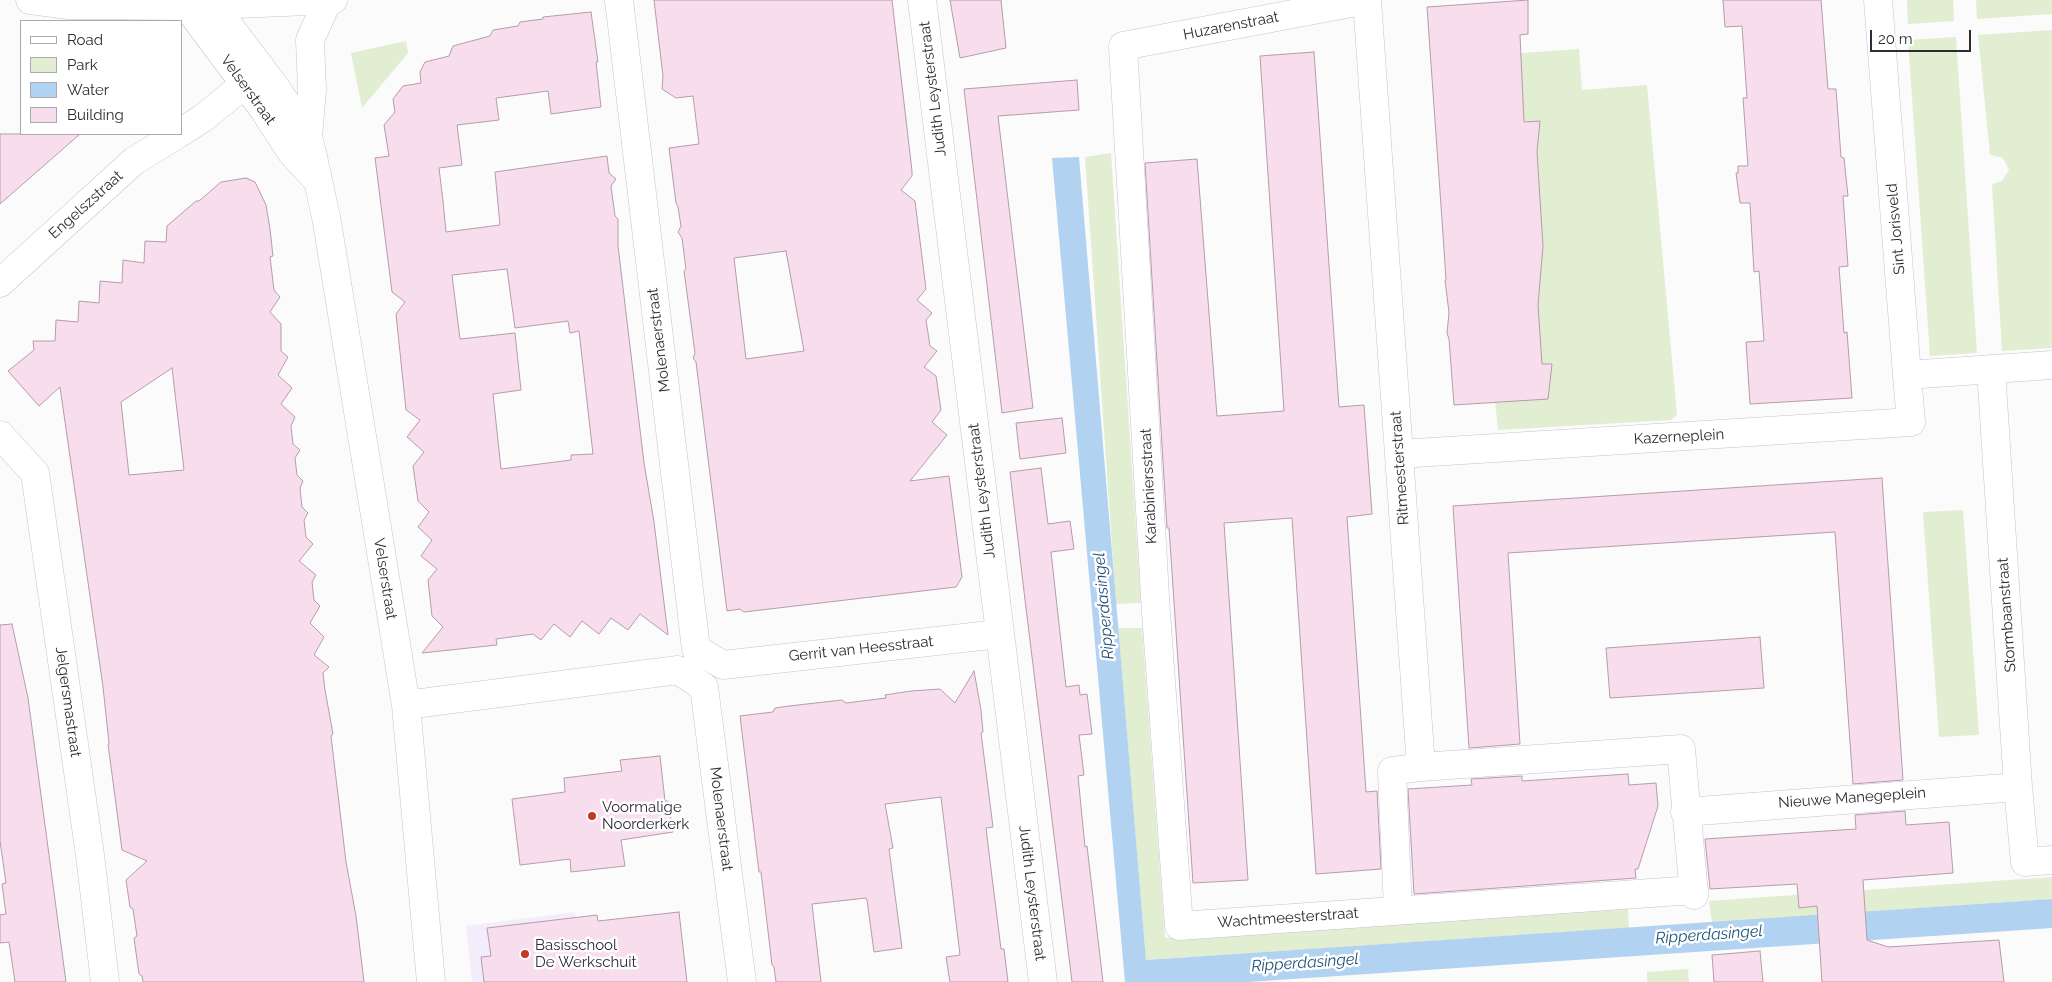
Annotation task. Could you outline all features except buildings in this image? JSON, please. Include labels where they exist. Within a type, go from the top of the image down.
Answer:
[{"type":"street","points":[[30,0],[69,5],[333,0]]},
{"type":"street","points":[[308,137],[312,90],[310,40],[328,0]]},
{"type":"street","name":"Molenaerstraat","points":[[619,0],[696,649]]},
{"type":"street","name":"Judith Leysterstraat","points":[[922,0],[1043,982]]},
{"type":"street","name":"Huzarenstraat","points":[[1123,46],[1367,0]]},
{"type":"street","name":"Ritmeesterstraat","points":[[1367,0],[1398,454],[1422,767]]},
{"type":"street","name":"Sint Jorisveld","points":[[1878,0],[1907,374]]},
{"type":"street","name":"Velserstraat","points":[[197,3],[245,84],[292,153],[316,179]]},
{"type":"street","name":"Velserstraat","points":[[197,3],[276,88],[308,137],[326,222],[406,705],[431,982]]},
{"type":"street","name":"Karabiniersstraat","points":[[1123,46],[1156,604],[1179,926]]},
{"type":"street","name":"Engelszstraat","points":[[182,132],[204,118],[245,84]]},
{"type":"street","name":"Engelszstraat","points":[[0,283],[134,161],[177,135]]},
{"type":"street","points":[[1907,374],[2052,365]]},
{"type":"street","name":"Stormbaanstraat","points":[[1991,369],[2018,787],[2025,862],[2052,860]]},
{"type":"street","name":"Kazerneplein","points":[[1398,454],[1911,422],[1907,374]]},
{"type":"street","name":"Jelgersmastraat","points":[[0,435],[35,473],[90,856],[105,982]]},
{"type":"street","name":"Gerrit van Heesstraat","points":[[723,664],[1000,634]]},
{"type":"street","points":[[406,705],[678,670],[704,688],[723,664],[696,649],[678,670]]},
{"type":"street","name":"Molenaerstraat","points":[[704,688],[742,982]]},
{"type":"street","points":[[1681,749],[1685,812],[1694,892],[1398,910],[1392,771],[1422,767],[1681,749]]},
{"type":"street","name":"Nieuwe Manegeplein","points":[[1685,812],[2018,787]]},
{"type":"street","name":"Wachtmeesterstraat","points":[[1179,926],[1398,910]]},
{"type":"shaded area","name":"Basisschool De Werkschuit","points":[[575,912],[586,982],[472,982],[466,926]]},
{"type":"green space","points":[[1907,0],[1953,0],[1954,21],[1908,24]]},
{"type":"green space","points":[[1976,0],[2052,0],[2052,14],[1977,19]]},
{"type":"green space","points":[[2052,30],[2052,348],[2002,351],[1992,184],[2002,181],[2009,170],[2003,158],[1990,155],[1978,35]]},
{"type":"green space","points":[[1956,37],[1977,353],[1930,356],[1908,40]]},
{"type":"green space","points":[[406,41],[408,53],[362,108],[351,53]]},
{"type":"green space","points":[[1579,49],[1582,90],[1647,85],[1677,415],[1671,420],[1498,430],[1469,139],[1479,56]]},
{"type":"green space","points":[[1111,153],[1141,603],[1116,604],[1085,157]]},
{"type":"green space","points":[[1963,510],[1979,735],[1939,737],[1923,512]]},
{"type":"green space","points":[[1118,628],[1142,628],[1165,938],[1628,907],[1629,928],[1146,960]]},
{"type":"green space","points":[[2052,877],[2052,899],[1712,923],[1709,901]]},
{"type":"green space","points":[[1688,969],[1689,982],[1647,982],[1647,972]]},
{"type":"water","name":"Ripperdasingel","points":[[1079,157],[1146,960],[2052,899],[2052,928],[1248,982],[1125,982],[1052,158]]},
{"type":"place","name":"Voormalige Noorderkerk","points":[[592,816]]},
{"type":"place","name":"Basisschool De Werkschuit","points":[[525,954]]}]
